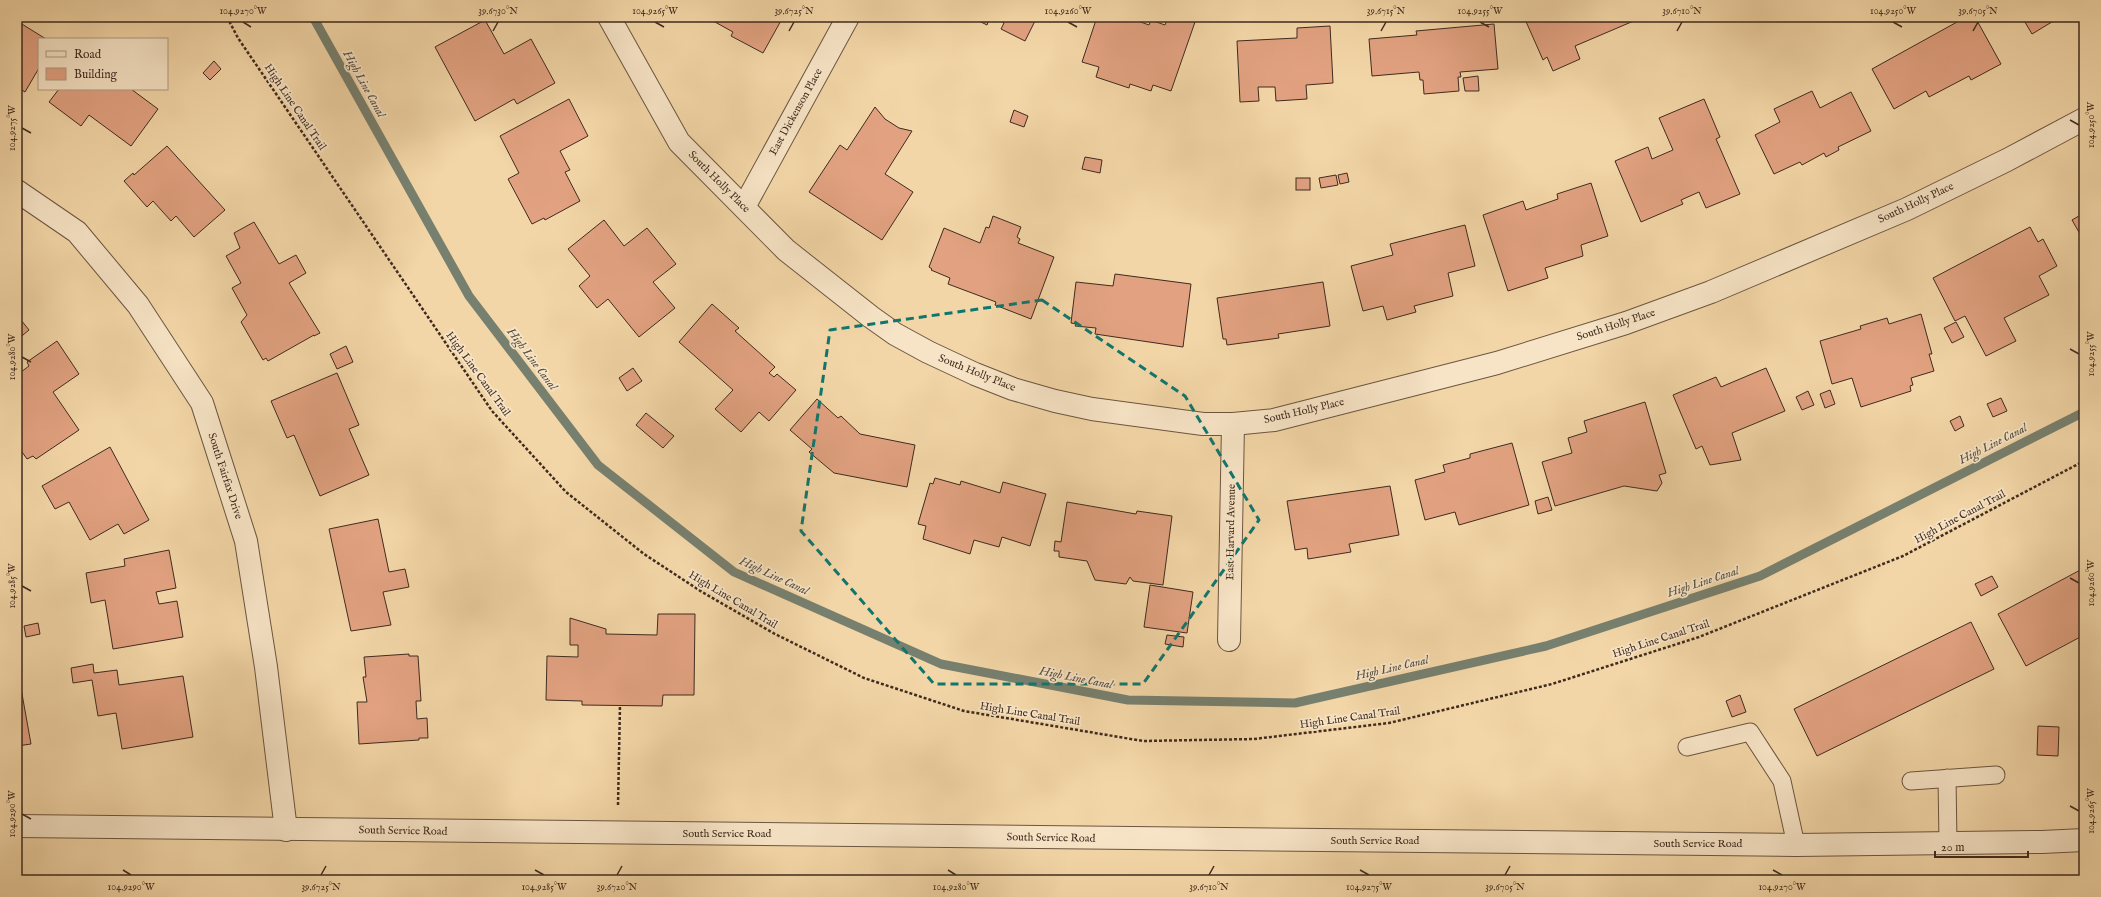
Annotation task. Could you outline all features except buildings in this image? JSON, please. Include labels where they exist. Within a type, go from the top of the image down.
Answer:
[{"type":"street","name":"South Holly Place","points":[[609,17],[679,142],[786,250],[871,317],[928,352],[975,374],[1013,389],[1055,401],[1092,408],[1203,424],[1233,424],[1274,420],[1497,363],[1626,323],[1783,263],[1907,209],[2007,160],[2084,119]]},
{"type":"street","name":"East Dickenson Place","points":[[744,206],[848,17]]},
{"type":"street","name":"South Fairfax Drive","points":[[17,192],[77,232],[138,305],[202,403],[246,541],[266,667],[286,830]]},
{"type":"street","name":"East Harvard Avenue","points":[[1229,640],[1233,424]]},
{"type":"street","name":"South Service Road","points":[[17,826],[1796,845],[2084,840]]},
{"type":"lane","points":[[1687,747],[1750,732],[1782,781],[1796,845]]},
{"type":"lane","points":[[1911,780],[1996,775]]},
{"type":"lane","points":[[1947,778],[1948,843]]},
{"type":"path","name":"High Line Canal Trail","points":[[228,17],[238,38],[492,411],[566,492],[644,554],[702,592],[775,634],[864,678],[964,711],[1142,741],[1254,739],[1389,723],[1552,684],[1699,636],[1903,556],[2084,461]]},
{"type":"path","points":[[617,833],[620,705]]},
{"type":"highlighted area","points":[[1042,300],[1185,396],[1259,520],[1143,684],[934,684],[801,531],[830,330]]},
{"type":"waterway","name":"High Line Canal","points":[[313,17],[469,296],[598,465],[734,572],[941,664],[1128,700],[1295,703],[1546,646],[1760,576],[2084,412]]}]
